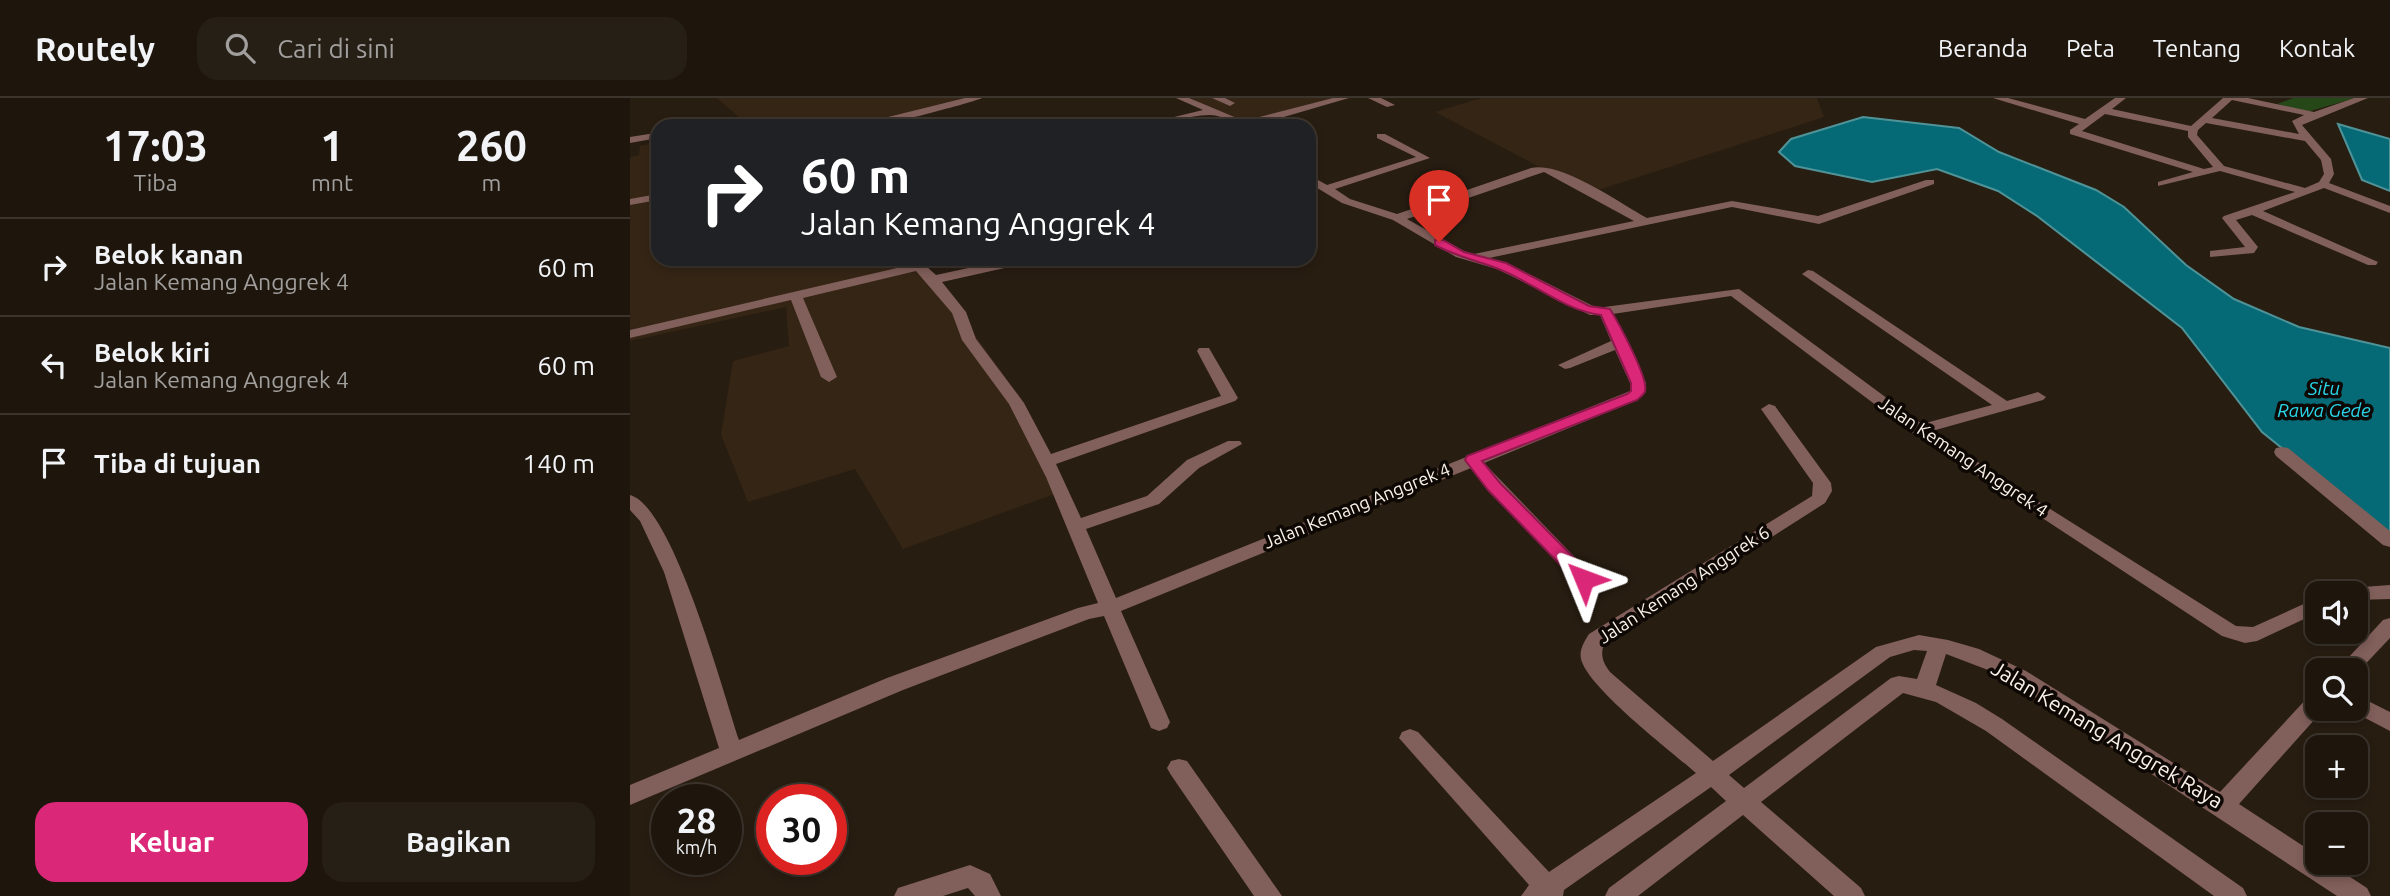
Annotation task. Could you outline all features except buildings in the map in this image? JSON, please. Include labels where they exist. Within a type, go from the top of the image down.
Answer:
[{"type":"street","points":[[890,119],[977,98]]},
{"type":"street","points":[[1181,98],[1232,119]]},
{"type":"street","points":[[1217,98],[1230,103]]},
{"type":"street","points":[[1267,119],[1344,98]]},
{"type":"street","points":[[1373,98],[1390,104]]},
{"type":"street","points":[[1998,98],[2088,123]]},
{"type":"street","points":[[2121,98],[2106,111],[2075,129],[2077,134],[2203,172]]},
{"type":"street","points":[[2106,111],[2193,130],[2229,98]]},
{"type":"street","points":[[2235,98],[2312,114]]},
{"type":"street","points":[[2214,254],[2250,250],[2252,247],[2228,218],[2323,184],[2329,174],[2329,166],[2311,139],[2297,125],[2301,118],[2363,98]]},
{"type":"street","points":[[1176,119],[1214,111]]},
{"type":"street","points":[[2207,120],[2311,139]]},
{"type":"street","points":[[2193,130],[2194,139],[2220,168]]},
{"type":"street","points":[[1316,185],[1425,158],[1381,136]]},
{"type":"street","points":[[630,140],[651,137]]},
{"type":"street","points":[[2162,184],[2220,168],[2306,192]]},
{"type":"street","points":[[1397,218],[1535,170],[1545,169],[1643,221]]},
{"type":"street","points":[[1475,258],[1732,204],[1819,220],[1930,182]]},
{"type":"street","points":[[2323,184],[2390,210]]},
{"type":"street","name":"Jalan Kemang Anggrek 4","points":[[1316,185],[1353,204],[1397,218],[1460,254],[1502,266],[1586,309],[1605,312],[1734,292],[1919,430],[2003,487],[2229,631],[2245,636],[2257,634],[2305,612]]},
{"type":"street","points":[[630,202],[651,198]]},
{"type":"street","points":[[2253,211],[2372,262]]},
{"type":"street","points":[[630,334],[796,296],[903,266]]},
{"type":"street","points":[[918,266],[933,279],[959,313],[969,340],[1016,403],[1077,526],[1159,722]]},
{"type":"street","points":[[933,279],[994,266]]},
{"type":"street","points":[[1808,274],[2004,406]]},
{"type":"street","points":[[796,296],[829,377]]},
{"type":"street","name":"Jalan Kemang Anggrek 4","points":[[630,795],[895,684],[1086,613],[1110,608],[1632,397],[1638,392],[1638,383],[1605,312]]},
{"type":"street","points":[[1565,365],[1621,342]]},
{"type":"street","points":[[1045,462],[1230,398],[1204,351]]},
{"type":"street","points":[[1919,430],[2038,397]]},
{"type":"street","name":"Jalan Kemang Anggrek 6","points":[[1769,409],[1822,483],[1823,491],[1819,499],[1596,639],[1590,650],[1591,661],[1602,678],[1853,896]]},
{"type":"street","points":[[1077,526],[1158,497],[1194,464],[1234,444]]},
{"type":"street","points":[[2281,452],[2390,541]]},
{"type":"street","points":[[1473,460],[1532,527],[1584,579]]},
{"type":"street","points":[[630,500],[648,518],[674,572],[732,754]]},
{"type":"street","points":[[2368,593],[2390,592]]},
{"type":"street","points":[[2358,658],[2390,625]]},
{"type":"street","name":"Jalan Kemang Anggrek Raya","points":[[1544,893],[1883,652],[1899,645],[1923,642],[1972,656],[2011,673],[2223,805],[2358,896]]},
{"type":"street","points":[[1924,688],[1939,646]]},
{"type":"street","points":[[1618,896],[1899,684],[1924,688],[1954,701],[2234,896]]},
{"type":"street","points":[[2368,710],[2390,722]]},
{"type":"street","points":[[2223,805],[2305,715]]},
{"type":"street","points":[[1410,738],[1544,893]]},
{"type":"street","points":[[1179,768],[1269,896]]},
{"type":"street","points":[[907,896],[970,876],[981,881],[988,896]]},
{"type":"shaded area","points":[[717,98],[977,98],[879,119],[741,119]]},
{"type":"shaded area","points":[[1189,98],[1340,98],[1263,119],[1234,119]]},
{"type":"shaded area","points":[[1482,98],[1817,98],[1824,117],[1589,193],[1435,112]]},
{"type":"shaded area","points":[[651,144],[651,266],[924,266],[1021,398],[1057,493],[903,549],[855,469],[748,502],[721,435],[733,361],[789,346],[786,307],[630,341],[630,157],[639,155],[640,146]]},
{"type":"green space","points":[[2293,98],[2355,98],[2307,112],[2277,104]]},
{"type":"water","name":"Situ Rawa Gede","points":[[1863,117],[1959,128],[1999,152],[2096,190],[2124,207],[2186,265],[2234,299],[2299,327],[2390,348],[2390,535],[2262,432],[2182,328],[2037,216],[1998,191],[1937,169],[1872,182],[1795,166],[1779,152],[1791,139]]},
{"type":"water","points":[[2338,124],[2390,139],[2390,191],[2362,180]]},
{"type":"route","points":[[1439,242],[1460,254],[1502,266],[1586,309],[1605,312],[1621,342],[1638,383],[1638,392],[1632,397],[1473,460],[1494,486],[1584,579]]}]
